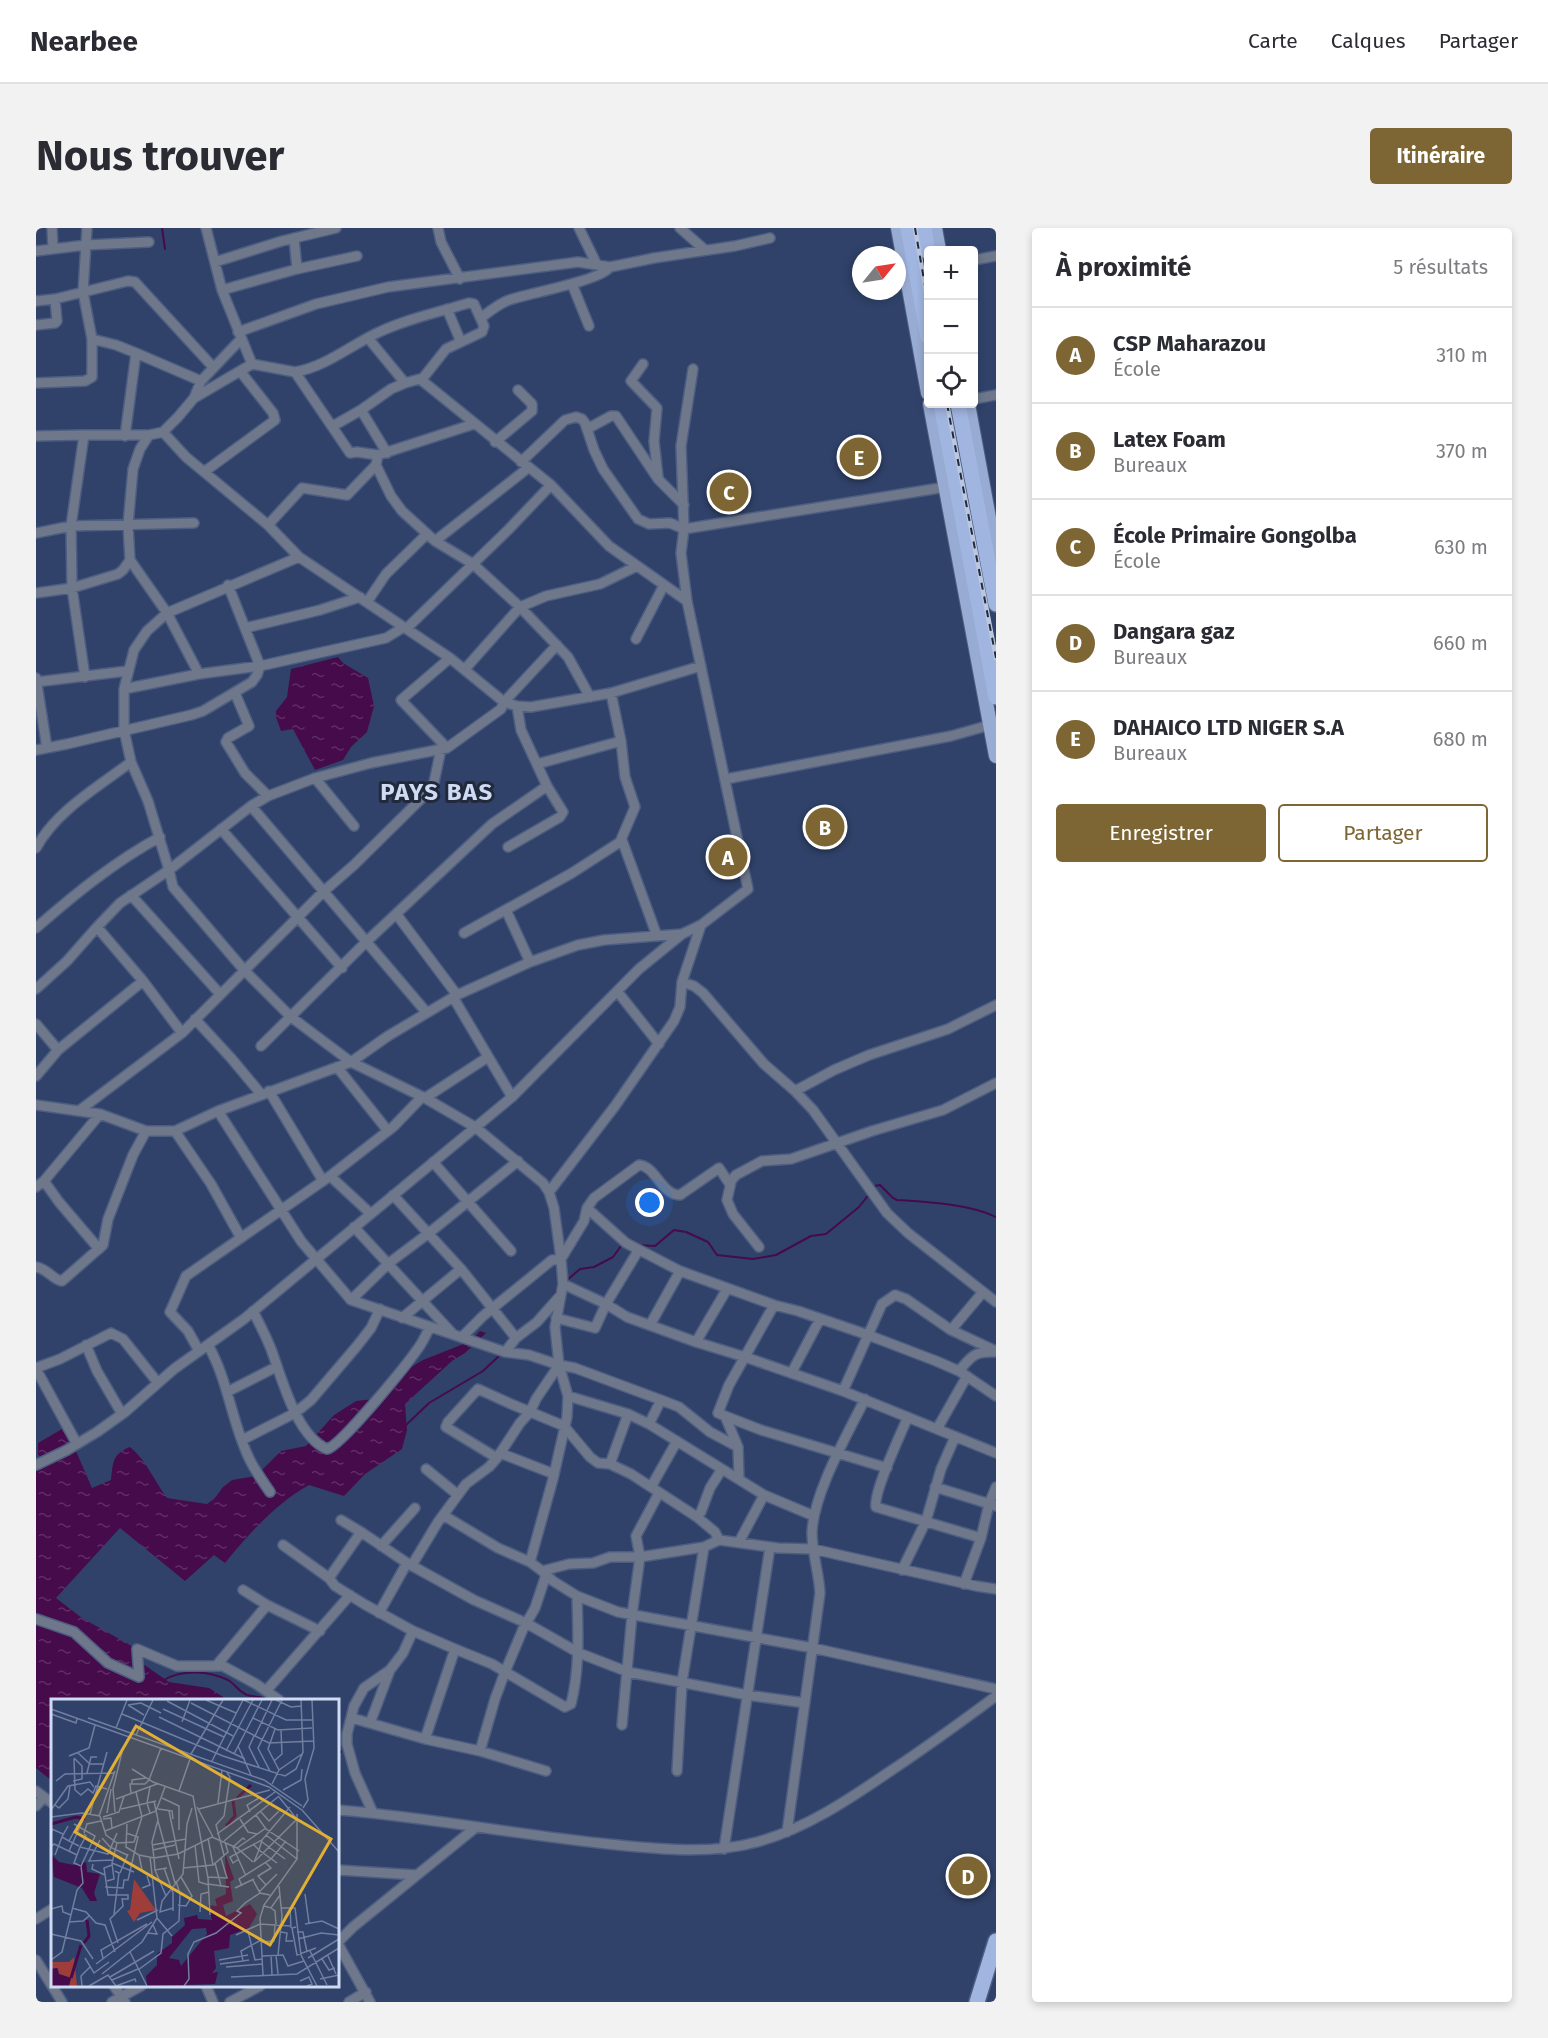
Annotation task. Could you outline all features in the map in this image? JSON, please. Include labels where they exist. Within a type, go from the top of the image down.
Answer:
[{"type":"highway","points":[[908,228],[924,316]]},
{"type":"highway","points":[[924,228],[927,246]]},
{"type":"highway","points":[[942,408],[996,696]]},
{"type":"highway","points":[[959,408],[996,604]]},
{"type":"highway","points":[[976,2002],[996,1941]]},
{"type":"main road","points":[[898,228],[924,371]]},
{"type":"main road","points":[[935,228],[938,246]]},
{"type":"main road","points":[[931,408],[996,756]]},
{"type":"main road","points":[[969,408],[996,556]]},
{"type":"street","points":[[52,228],[53,249]]},
{"type":"street","points":[[36,383],[89,380],[92,377],[92,339],[83,292],[87,228]]},
{"type":"street","points":[[206,228],[222,290],[252,364]]},
{"type":"street","points":[[214,262],[298,234],[336,228]]},
{"type":"street","points":[[438,228],[441,242],[460,279]]},
{"type":"street","points":[[579,228],[597,265]]},
{"type":"street","points":[[680,228],[705,250]]},
{"type":"street","points":[[297,269],[298,234]]},
{"type":"street","points":[[194,398],[201,381],[227,356],[240,336],[316,304],[387,287],[578,262],[610,267],[770,238]]},
{"type":"street","points":[[36,251],[86,245],[149,242]]},
{"type":"street","points":[[978,259],[996,255]]},
{"type":"street","points":[[222,290],[297,269],[357,256]]},
{"type":"street","points":[[482,317],[508,300],[572,284],[604,273],[610,267]]},
{"type":"street","points":[[36,301],[55,299],[128,281],[135,282],[213,367]]},
{"type":"street","points":[[572,284],[589,326]]},
{"type":"street","points":[[36,325],[55,323],[57,316],[55,299]]},
{"type":"street","points":[[36,436],[125,436],[163,432],[194,398],[252,364],[295,372],[312,368],[403,322],[472,303],[482,317],[484,329],[482,332],[443,352],[428,374],[391,389],[333,426]]},
{"type":"street","points":[[447,309],[461,342]]},
{"type":"street","points":[[368,338],[375,350],[405,383]]},
{"type":"street","points":[[92,339],[136,353],[201,381]]},
{"type":"street","points":[[125,436],[136,353]]},
{"type":"street","points":[[643,364],[631,381],[632,385],[657,408],[654,441],[658,479]]},
{"type":"street","points":[[36,1465],[77,1444],[122,1414],[158,1383],[253,1311],[512,1097],[639,969],[682,934],[701,926],[748,889],[687,601],[681,553],[684,505],[681,447],[693,369]]},
{"type":"street","points":[[204,472],[275,420],[273,413],[240,371]]},
{"type":"street","points":[[295,372],[350,453],[357,452],[380,458]]},
{"type":"street","points":[[420,379],[550,486],[601,539],[687,601]]},
{"type":"street","points":[[495,442],[532,411],[532,404],[518,390]]},
{"type":"street","points":[[978,398],[996,395]]},
{"type":"street","points":[[361,410],[396,504],[431,538],[472,564],[520,607],[573,664],[590,697]]},
{"type":"street","points":[[587,429],[611,416],[616,416],[658,479],[684,505]]},
{"type":"street","points":[[245,628],[364,599],[386,573],[524,465],[565,420],[576,417],[582,419],[603,469],[638,519],[649,524],[670,523],[684,529],[946,487]]},
{"type":"street","points":[[268,525],[302,488],[347,495],[380,458],[474,424]]},
{"type":"street","points":[[163,432],[186,457],[268,525],[299,557],[450,658],[504,702],[531,707],[590,697],[701,666]]},
{"type":"street","points":[[84,435],[71,526],[72,588],[85,676]]},
{"type":"street","points":[[36,593],[72,588],[123,570],[129,560],[128,525],[133,469],[140,448],[148,435]]},
{"type":"street","points":[[124,689],[199,674],[260,666],[386,638],[405,628],[550,486]]},
{"type":"street","points":[[36,533],[71,526],[194,523]]},
{"type":"street","points":[[299,557],[228,585],[167,613],[147,631],[134,650],[124,689],[124,730],[131,762],[148,801],[173,887],[244,970],[291,1017],[351,1062],[423,1097],[475,1127],[536,1176],[549,1192],[554,1208],[561,1259],[562,1284],[556,1318],[559,1365],[568,1396],[554,1474],[530,1562]]},
{"type":"street","points":[[129,560],[167,613],[199,674]]},
{"type":"street","points":[[465,669],[520,607],[546,596],[600,584],[637,566]]},
{"type":"street","points":[[36,750],[191,716],[235,693],[255,679],[260,666],[228,585]]},
{"type":"street","points":[[636,639],[664,585]]},
{"type":"street","points":[[36,989],[68,961],[111,911],[251,806],[268,796],[315,778],[371,763],[444,748],[499,711],[504,702],[557,645]]},
{"type":"street","points":[[444,748],[401,700],[450,658]]},
{"type":"street","points":[[46,748],[36,680],[127,671]]},
{"type":"street","points":[[235,693],[249,726],[228,738],[226,742],[245,773],[268,796]]},
{"type":"street","points":[[464,933],[572,873],[622,840],[635,807],[625,777],[621,741],[610,693]]},
{"type":"street","points":[[508,847],[563,814],[547,786],[520,727],[518,706]]},
{"type":"street","points":[[726,779],[951,736],[990,725]]},
{"type":"street","points":[[537,764],[621,741]]},
{"type":"street","points":[[80,1110],[182,1033],[323,892],[354,865],[433,787],[444,748]]},
{"type":"street","points":[[36,848],[46,832],[80,800],[131,762]]},
{"type":"street","points":[[315,778],[354,826]]},
{"type":"street","points":[[261,1046],[366,942],[492,824],[547,786]]},
{"type":"street","points":[[251,806],[427,1013]]},
{"type":"street","points":[[221,829],[342,968]]},
{"type":"street","points":[[36,928],[100,875],[160,837]]},
{"type":"street","points":[[622,840],[657,936]]},
{"type":"street","points":[[131,895],[220,994]]},
{"type":"street","points":[[506,910],[530,962]]},
{"type":"street","points":[[397,915],[455,996],[512,1097]]},
{"type":"street","points":[[549,1192],[615,1106],[674,1022],[680,1007],[682,982],[701,926]]},
{"type":"street","points":[[97,927],[143,981],[182,1033]]},
{"type":"street","points":[[36,1105],[100,1114],[146,1131],[175,1131],[218,1111],[351,1062],[368,1049],[455,996],[530,962],[578,945],[604,940],[682,934]]},
{"type":"street","points":[[36,1076],[58,1050],[143,981]]},
{"type":"street","points":[[682,982],[704,993],[764,1064],[795,1091],[824,1123],[887,1213],[908,1233],[996,1302]]},
{"type":"street","points":[[617,990],[659,1044]]},
{"type":"street","points":[[795,1091],[834,1070],[869,1055],[948,1029],[996,1005]]},
{"type":"street","points":[[195,1019],[265,1093],[327,1178],[371,1214]]},
{"type":"street","points":[[36,1024],[58,1050]]},
{"type":"street","points":[[270,1492],[248,1456],[218,1363],[170,1312],[186,1276],[327,1178],[388,1131],[423,1097],[488,1057]]},
{"type":"street","points":[[337,1067],[388,1131]]},
{"type":"street","points":[[759,1247],[733,1214],[727,1200],[731,1182],[736,1175],[762,1161],[791,1159],[837,1142],[943,1110],[996,1083]]},
{"type":"street","points":[[218,1111],[301,1241],[351,1300],[505,1352],[529,1355],[575,1368],[680,1407],[701,1426],[738,1447]]},
{"type":"street","points":[[99,1249],[59,1202],[39,1184],[100,1114]]},
{"type":"street","points":[[36,1267],[47,1270],[57,1280],[62,1281],[103,1245],[108,1219],[133,1155],[146,1131]]},
{"type":"street","points":[[175,1131],[211,1184],[241,1238]]},
{"type":"street","points":[[351,1300],[389,1263],[518,1161]]},
{"type":"street","points":[[433,1162],[511,1251]]},
{"type":"street","points":[[561,1259],[584,1221],[587,1208],[606,1188],[641,1164],[646,1166],[667,1191],[676,1196],[686,1192],[719,1168],[727,1181],[731,1182]]},
{"type":"street","points":[[393,1195],[461,1269],[516,1338]]},
{"type":"street","points":[[587,1208],[621,1240],[638,1251],[727,1289],[868,1335],[963,1374],[996,1396]]},
{"type":"street","points":[[354,1227],[452,1333]]},
{"type":"street","points":[[556,1318],[594,1328],[638,1251]]},
{"type":"street","points":[[462,1337],[492,1308],[552,1260],[561,1259]]},
{"type":"street","points":[[402,1318],[461,1269]]},
{"type":"street","points":[[650,1326],[680,1270]]},
{"type":"street","points":[[562,1284],[650,1326],[843,1390],[996,1453]]},
{"type":"street","points":[[696,1342],[727,1289]]},
{"type":"street","points":[[951,1330],[983,1292]]},
{"type":"street","points":[[843,1390],[882,1304],[895,1295],[906,1299],[951,1330],[996,1351]]},
{"type":"street","points":[[505,1352],[516,1338],[537,1322],[560,1296]]},
{"type":"street","points":[[774,1305],[729,1385],[718,1413],[761,1430],[887,1468]]},
{"type":"street","points":[[242,1440],[295,1413],[311,1400],[371,1328],[380,1309]]},
{"type":"street","points":[[253,1311],[295,1413],[315,1442],[324,1449],[332,1448],[378,1398],[421,1344],[430,1327]]},
{"type":"street","points":[[792,1372],[820,1319]]},
{"type":"street","points":[[77,1444],[36,1368],[47,1365],[111,1333],[120,1336],[158,1383]]},
{"type":"street","points":[[86,1345],[97,1371],[122,1414]]},
{"type":"street","points":[[937,1429],[975,1354],[996,1351]]},
{"type":"street","points":[[380,1613],[458,1494],[498,1456],[530,1412],[559,1365]]},
{"type":"street","points":[[227,1392],[276,1367]]},
{"type":"street","points":[[554,1474],[498,1456],[448,1430],[446,1425],[480,1388],[564,1426],[590,1457],[631,1474],[697,1517],[715,1532],[719,1539]]},
{"type":"street","points":[[568,1396],[628,1414],[649,1424],[764,1495],[814,1516]]},
{"type":"street","points":[[788,1832],[820,1593],[813,1549],[814,1516],[817,1503],[838,1454],[865,1399]]},
{"type":"street","points":[[649,1424],[661,1400]]},
{"type":"street","points":[[610,1464],[628,1414]]},
{"type":"street","points":[[725,1416],[738,1447],[739,1479]]},
{"type":"street","points":[[908,1417],[887,1468],[876,1500],[876,1507],[981,1538]]},
{"type":"street","points":[[902,1570],[926,1521],[935,1487],[955,1437]]},
{"type":"street","points":[[622,1725],[640,1557],[636,1536],[677,1441]]},
{"type":"street","points":[[426,1469],[458,1494]]},
{"type":"street","points":[[697,1517],[710,1488],[722,1469]]},
{"type":"street","points":[[935,1487],[992,1505]]},
{"type":"street","points":[[964,1584],[992,1505],[996,1487]]},
{"type":"street","points":[[740,1542],[764,1495]]},
{"type":"street","points":[[381,1546],[415,1508]]},
{"type":"street","points":[[443,1515],[498,1548],[530,1562],[576,1596],[618,1612],[813,1648],[996,1689]]},
{"type":"street","points":[[341,1520],[410,1564],[474,1600],[526,1623],[579,1653],[628,1672],[747,1695],[805,1703]]},
{"type":"street","points":[[328,1578],[361,1532]]},
{"type":"street","points":[[544,1573],[569,1564],[593,1563],[610,1557],[640,1557],[704,1547],[719,1539],[770,1547],[813,1549],[964,1584],[996,1589]]},
{"type":"street","points":[[283,1545],[332,1583],[380,1613],[413,1631],[505,1672],[565,1707],[571,1704],[577,1680],[579,1653],[576,1596]]},
{"type":"street","points":[[677,1771],[682,1682],[704,1547]]},
{"type":"street","points":[[724,1849],[770,1547]]},
{"type":"street","points":[[480,1751],[495,1699],[526,1623],[535,1608],[544,1573]]},
{"type":"street","points":[[243,1590],[267,1605],[320,1631]]},
{"type":"street","points":[[266,1691],[350,1595]]},
{"type":"street","points":[[216,1666],[267,1605]]},
{"type":"street","points":[[36,1619],[74,1632],[108,1663],[139,1677],[137,1648],[177,1666],[223,1666],[276,1699]]},
{"type":"street","points":[[370,1723],[390,1670],[403,1653],[413,1631]]},
{"type":"street","points":[[424,1739],[455,1649]]},
{"type":"street","points":[[373,1813],[355,1773],[347,1744],[342,1735],[352,1718],[354,1706],[364,1688],[390,1670]]},
{"type":"street","points":[[339,1810],[545,1838],[629,1846],[724,1849],[757,1842],[788,1832],[811,1821],[946,1734],[996,1696]]},
{"type":"street","points":[[352,1718],[424,1739],[480,1751],[546,1771]]},
{"type":"street","points":[[36,1791],[48,1800],[36,1806]]},
{"type":"street","points":[[339,1942],[353,1926],[475,1828]]},
{"type":"street","points":[[339,1870],[417,1875]]},
{"type":"street","points":[[36,1919],[51,1910]]},
{"type":"street","points":[[339,1945],[370,2002]]},
{"type":"street","points":[[36,1959],[51,1984]]},
{"type":"street","points":[[53,1987],[62,2002]]},
{"type":"street","points":[[112,2002],[123,1999],[140,1987]]},
{"type":"street","points":[[206,1987],[213,2002]]},
{"type":"street","points":[[230,2002],[258,1987]]},
{"type":"street","points":[[349,2002],[366,1992]]},
{"type":"water","points":[[338,657],[343,663],[368,678],[374,706],[367,732],[351,747],[343,760],[315,770],[293,729],[281,731],[276,711],[287,697],[291,669]]},
{"type":"water","points":[[480,1331],[486,1333],[405,1404],[407,1430],[402,1449],[365,1474],[344,1496],[309,1485],[285,1501],[264,1520],[225,1563],[214,1555],[185,1581],[120,1528],[56,1598],[82,1618],[137,1649],[143,1664],[169,1682],[209,1688],[226,1699],[51,1699],[51,1780],[36,1768],[36,1466],[43,1462],[38,1454],[38,1443],[62,1429],[76,1451],[92,1488],[111,1480],[113,1464],[117,1456],[130,1447],[146,1465],[167,1498],[207,1504],[232,1480],[256,1476],[281,1451],[306,1446],[334,1415],[356,1401],[374,1399],[406,1370],[423,1360],[471,1341]]},
{"type":"waterway","points":[[162,228],[165,249]]},
{"type":"waterway","points":[[873,1189],[880,1185],[897,1200],[961,1206],[996,1217]]},
{"type":"waterway","points":[[637,1245],[655,1246],[674,1230],[686,1232],[708,1242],[717,1255],[753,1259],[776,1255],[811,1236],[826,1234],[859,1207],[870,1193]]},
{"type":"waterway","points":[[566,1281],[580,1269],[594,1267],[613,1257],[621,1246],[625,1246]]},
{"type":"waterway","points":[[539,1313],[558,1290]]},
{"type":"waterway","points":[[405,1426],[429,1403],[483,1371],[501,1354]]},
{"type":"waterway","points":[[164,1680],[171,1676],[196,1672],[213,1675],[228,1680],[247,1695],[266,1699]]},
{"type":"railway","points":[[915,228],[927,300]]},
{"type":"railway","points":[[948,408],[996,658]]},
{"type":"place","name":"DAHAICO LTD NIGER S.A","points":[[859,457]]},
{"type":"place","name":"École Primaire Gongolba","points":[[729,492]]},
{"type":"place","name":"Latex Foam","points":[[825,827]]},
{"type":"place","name":"CSP Maharazou","points":[[728,857]]},
{"type":"place","name":"Dangara gaz","points":[[968,1876]]},
{"type":"district","name":"PAYS BAS","points":[[437,792]]}]
